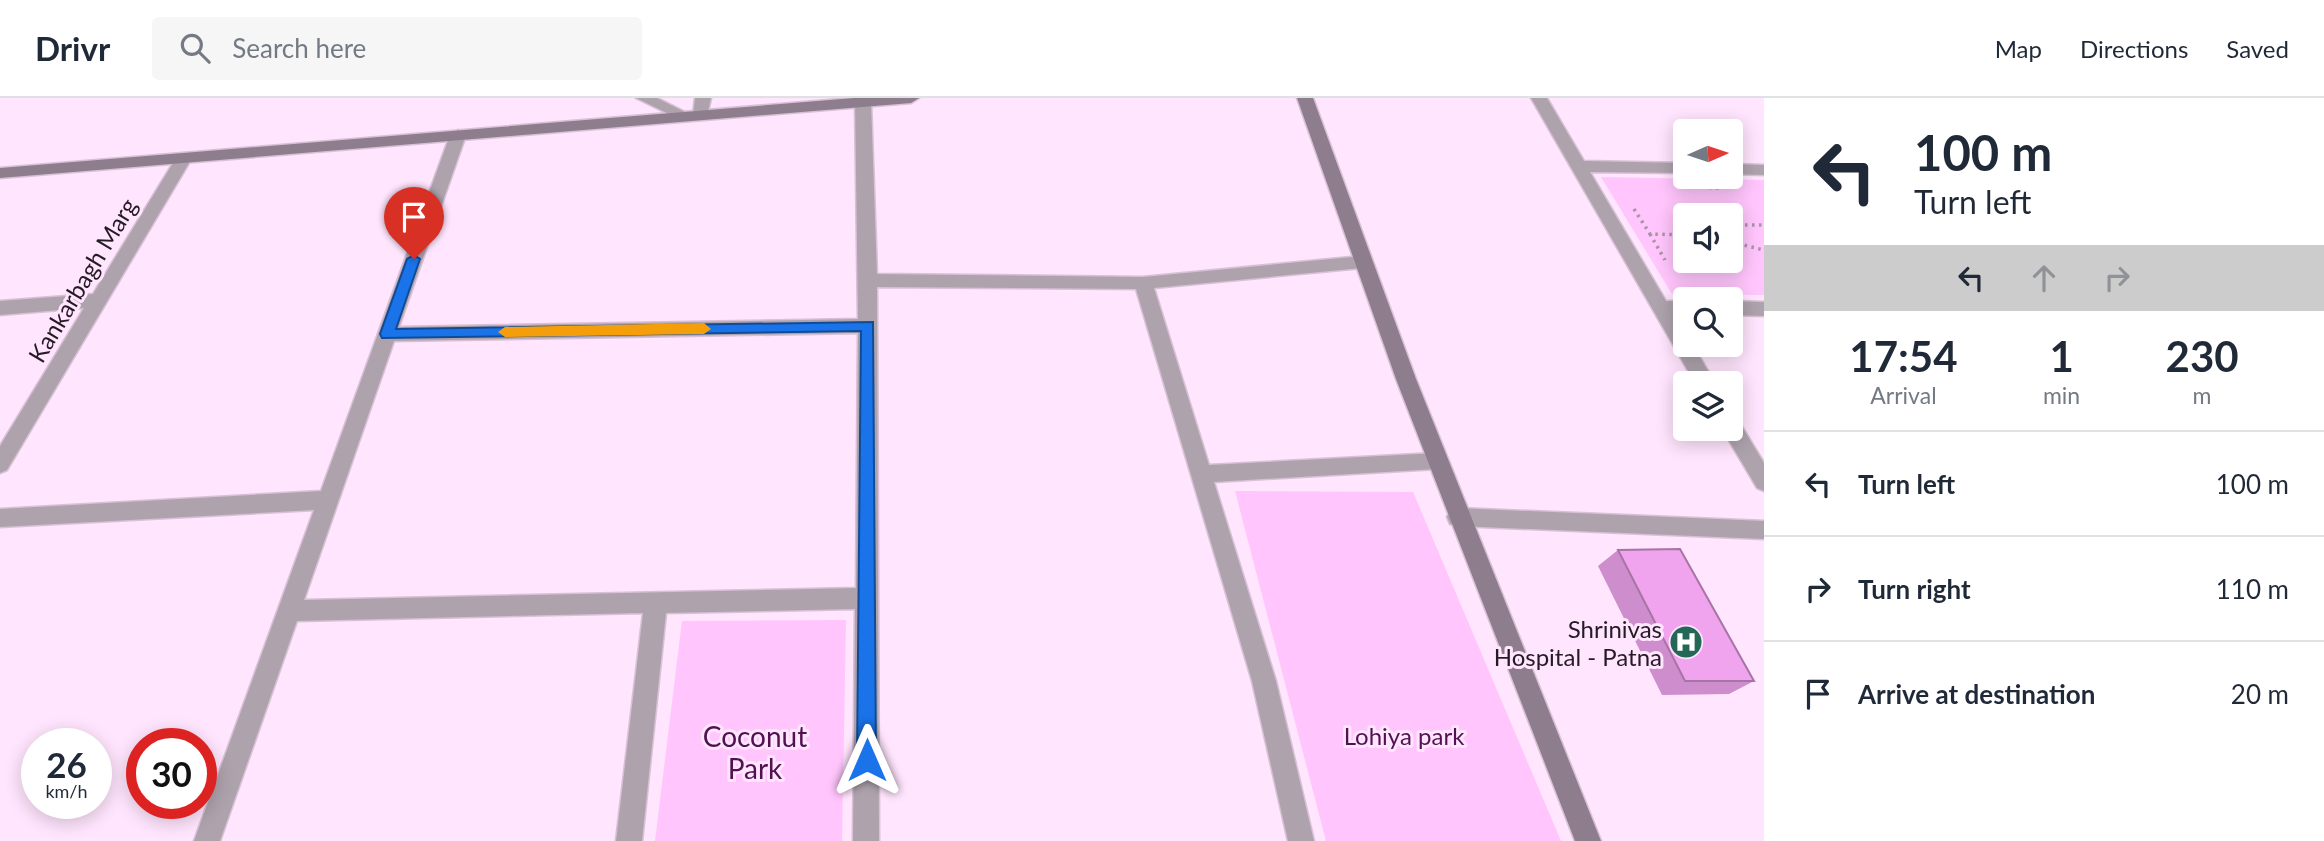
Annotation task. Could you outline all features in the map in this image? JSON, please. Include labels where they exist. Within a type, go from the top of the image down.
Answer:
[{"type":"street","points":[[644,98],[683,115]]},
{"type":"street","points":[[0,173],[683,115],[702,106],[863,102],[911,98]]},
{"type":"street","points":[[1305,98],[1362,262],[1458,517],[1588,841]]},
{"type":"street","points":[[1539,98],[1698,371]]},
{"type":"street","points":[[863,102],[868,280],[866,841]]},
{"type":"street","points":[[207,841],[458,135]]},
{"type":"street","name":"Kankarbagh Marg","points":[[0,464],[184,158]]},
{"type":"street","points":[[1577,166],[1673,168]]},
{"type":"street","points":[[1743,169],[1764,170]]},
{"type":"street","points":[[868,280],[1143,283],[1362,262]]},
{"type":"street","points":[[1143,283],[1264,681],[1301,841]]},
{"type":"street","points":[[0,308],[98,300]]},
{"type":"street","points":[[1660,307],[1673,308]]},
{"type":"street","points":[[1743,308],[1764,309]]},
{"type":"street","points":[[387,334],[868,326]]},
{"type":"street","points":[[1740,441],[1764,482]]},
{"type":"street","points":[[1201,474],[1437,461]]},
{"type":"street","points":[[0,518],[329,500]]},
{"type":"street","points":[[1458,517],[1764,530]]},
{"type":"street","points":[[290,611],[868,598]]},
{"type":"street","points":[[629,841],[656,603]]},
{"type":"path","points":[[1631,204],[1668,267]]},
{"type":"path","points":[[1743,225],[1764,225]]},
{"type":"path","points":[[1650,234],[1673,235]]},
{"type":"path","points":[[1743,245],[1764,250]]},
{"type":"green space","points":[[1601,177],[1673,178],[1673,189],[1743,189],[1743,180],[1764,180],[1764,295],[1743,295],[1743,287],[1673,287],[1673,294]]},
{"type":"green space","name":"Lohiya park","points":[[1235,491],[1413,492],[1561,841],[1326,841]]},
{"type":"green space","name":"Coconut Park","points":[[846,620],[842,841],[655,841],[682,621]]},
{"type":"building","points":[[1680,549],[1754,681],[1685,681],[1618,550]]},
{"type":"slow traffic","points":[[505,332],[704,329]]},
{"type":"place","name":"Shrinivas Hospital - Patna","points":[[1686,642]]},
{"type":"route","points":[[414,259],[387,334],[868,326],[867,760]]}]
